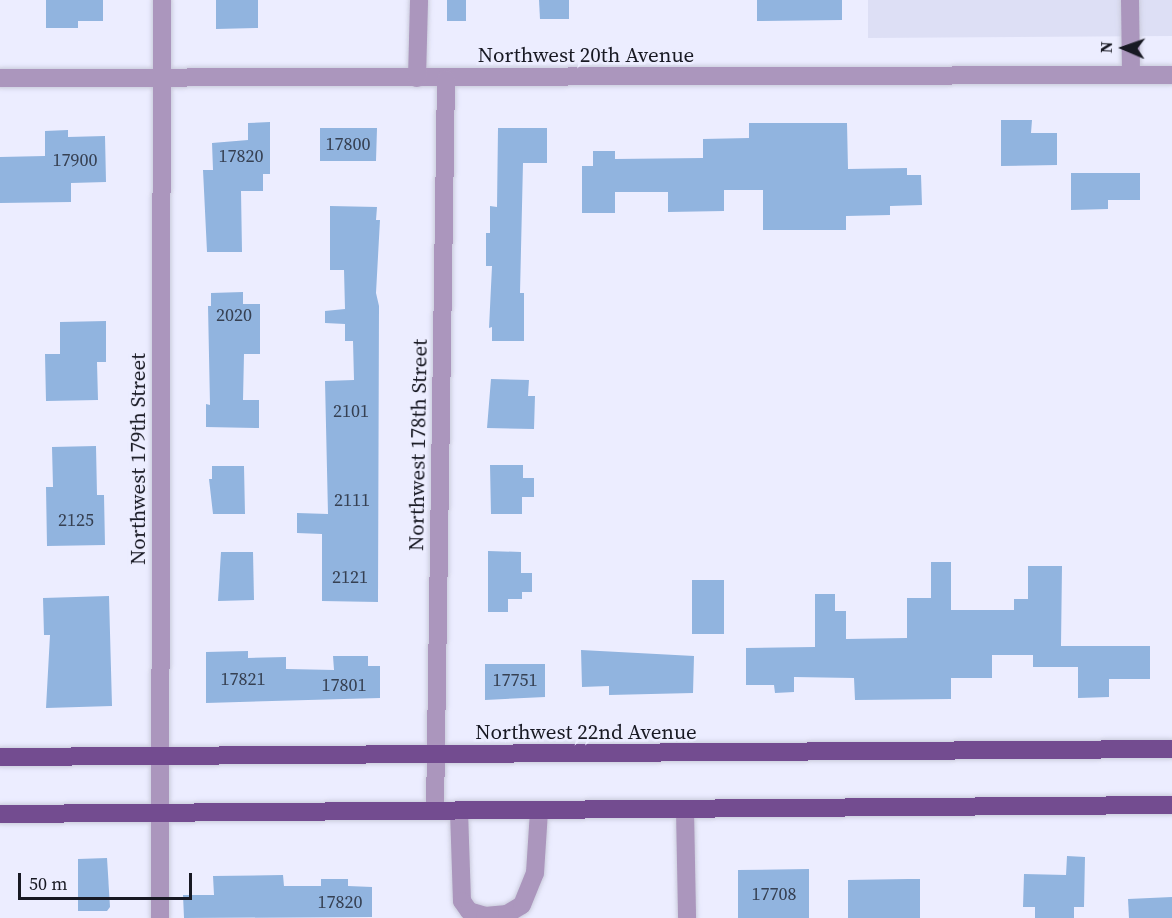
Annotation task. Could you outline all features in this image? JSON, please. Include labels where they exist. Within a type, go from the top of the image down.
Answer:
[{"type":"main road","name":"Northwest 22nd Avenue","points":[[0,757],[1172,749]]},
{"type":"main road","points":[[0,814],[1172,805]]},
{"type":"street","name":"Northwest 179th Street","points":[[160,918],[162,0]]},
{"type":"street","points":[[417,78],[419,0]]},
{"type":"street","points":[[1130,0],[1131,75]]},
{"type":"street","name":"Northwest 20th Avenue","points":[[0,78],[163,76],[446,79],[1172,75]]},
{"type":"street","name":"Northwest 178th Street","points":[[435,811],[446,79]]},
{"type":"street","points":[[686,810],[687,918]]},
{"type":"street","points":[[459,811],[462,901],[469,911],[485,916],[507,914],[522,905],[535,873],[539,811]]},
{"type":"shaded area","points":[[868,0],[1172,0],[1172,36],[868,38]]},
{"type":"building","points":[[46,0],[103,0],[103,21],[78,21],[78,28],[46,28]]},
{"type":"building","points":[[216,0],[258,0],[258,28],[216,29]]},
{"type":"building","points":[[447,0],[466,0],[466,21],[447,21]]},
{"type":"building","points":[[539,0],[569,0],[569,19],[540,19]]},
{"type":"building","points":[[757,0],[842,0],[842,20],[757,21]]},
{"type":"building","points":[[1001,120],[1032,120],[1031,133],[1057,133],[1057,165],[1001,166]]},
{"type":"building","points":[[270,122],[270,174],[263,174],[263,191],[241,191],[242,252],[207,252],[203,170],[213,170],[212,143],[248,140],[248,123]]},
{"type":"building","points":[[749,123],[847,123],[848,169],[907,168],[907,175],[921,175],[922,205],[890,206],[890,215],[846,216],[846,230],[763,230],[763,190],[724,190],[724,211],[668,212],[668,192],[615,192],[615,213],[582,213],[582,166],[593,166],[593,151],[615,151],[615,159],[703,158],[703,139],[749,138]]},
{"type":"building","points":[[320,128],[377,128],[376,161],[320,161]]},
{"type":"building","points":[[498,128],[547,128],[547,163],[523,163],[520,293],[524,293],[524,341],[492,341],[492,327],[489,328],[492,266],[486,266],[486,233],[490,233],[490,206],[497,207]]},
{"type":"building","points":[[68,130],[68,137],[105,136],[106,182],[71,183],[71,202],[0,203],[0,157],[45,156],[45,131]]},
{"type":"building","points":[[1071,173],[1140,173],[1140,200],[1108,200],[1108,209],[1071,210]]},
{"type":"building","points":[[330,206],[377,207],[376,220],[380,220],[376,293],[379,306],[378,602],[322,601],[322,534],[297,533],[297,513],[328,514],[325,381],[354,380],[353,341],[345,341],[345,324],[325,323],[325,311],[345,309],[344,270],[330,270]]},
{"type":"building","points":[[243,292],[243,304],[260,304],[260,354],[244,354],[243,400],[259,400],[259,428],[206,427],[206,404],[210,405],[208,306],[211,306],[211,293]]},
{"type":"building","points":[[106,321],[106,362],[97,362],[98,400],[46,401],[45,354],[60,354],[60,322]]},
{"type":"building","points":[[491,379],[529,380],[528,396],[535,396],[534,429],[487,428]]},
{"type":"building","points":[[96,446],[97,495],[104,495],[105,545],[47,546],[46,487],[53,487],[52,447]]},
{"type":"building","points":[[490,465],[523,465],[523,478],[534,478],[534,497],[522,497],[522,514],[491,514]]},
{"type":"building","points":[[212,466],[244,466],[245,514],[213,514],[209,479],[212,479]]},
{"type":"building","points":[[488,551],[521,552],[521,573],[532,573],[532,592],[522,592],[522,599],[508,599],[508,612],[488,612]]},
{"type":"building","points":[[221,552],[253,552],[254,600],[218,601]]},
{"type":"building","points":[[931,562],[951,562],[951,610],[1014,610],[1014,599],[1028,599],[1028,566],[1062,566],[1061,646],[1150,646],[1150,679],[1109,679],[1109,697],[1078,698],[1078,667],[1033,667],[1033,655],[992,655],[992,678],[951,678],[951,699],[855,700],[854,678],[794,677],[794,692],[775,693],[774,685],[746,685],[746,648],[815,647],[815,594],[835,594],[835,611],[846,611],[846,639],[907,638],[907,598],[931,598]]},
{"type":"building","points":[[692,580],[724,580],[724,634],[692,634]]},
{"type":"building","points":[[109,596],[112,706],[46,708],[50,635],[44,635],[43,598]]},
{"type":"building","points":[[581,650],[694,656],[693,693],[609,695],[609,686],[582,687]]},
{"type":"building","points":[[248,651],[248,658],[286,657],[286,669],[334,670],[333,656],[368,656],[368,666],[380,666],[380,698],[206,703],[206,652]]},
{"type":"building","points":[[485,664],[545,664],[545,697],[485,700]]},
{"type":"building","points":[[1067,856],[1085,857],[1084,907],[1074,907],[1074,918],[1035,918],[1035,907],[1023,907],[1024,874],[1066,875]]},
{"type":"building","points":[[107,858],[110,907],[107,911],[78,911],[78,859]]},
{"type":"building","points":[[809,869],[809,918],[738,918],[738,870]]},
{"type":"building","points":[[283,875],[284,886],[321,886],[321,879],[348,879],[348,886],[372,887],[372,917],[184,918],[183,895],[214,895],[213,876]]},
{"type":"building","points":[[920,879],[920,918],[848,918],[848,880]]},
{"type":"building","points":[[1172,897],[1172,918],[1129,918],[1128,899]]}]
